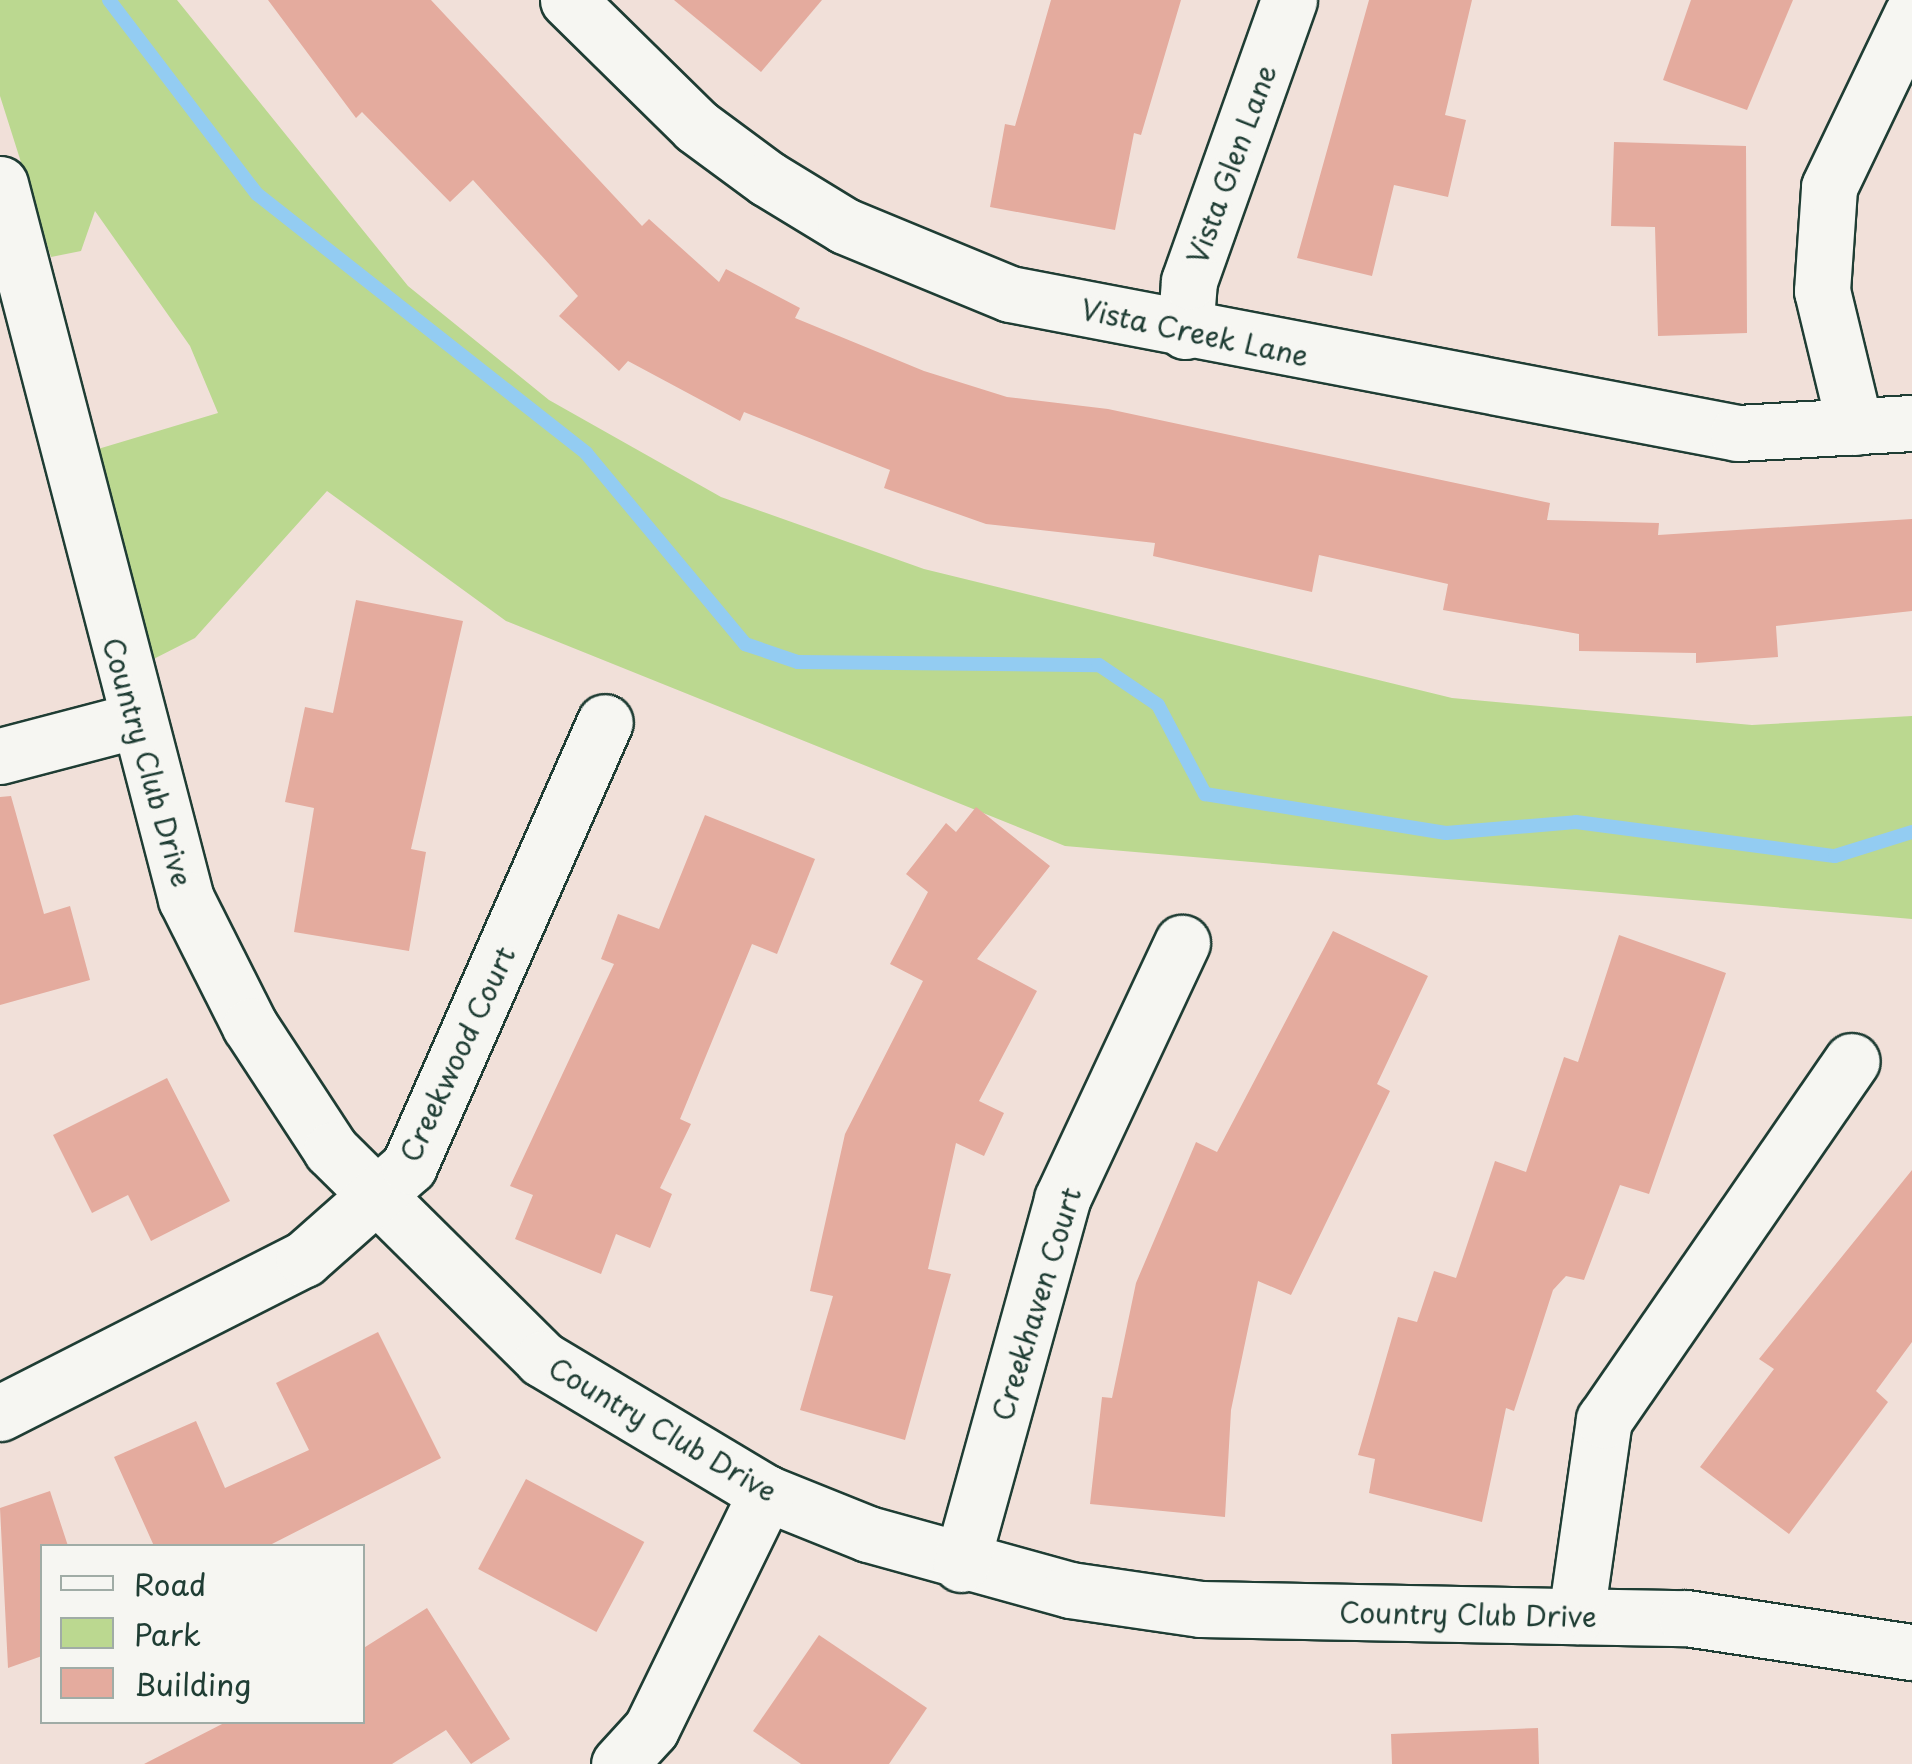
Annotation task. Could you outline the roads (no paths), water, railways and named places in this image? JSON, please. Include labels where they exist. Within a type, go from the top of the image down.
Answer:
[{"type":"street","name":"Vista Creek Lane","points":[[568,0],[696,126],[845,226],[1010,294],[1184,331],[1738,433],[1912,423]]},
{"type":"street","name":"Vista Glen Lane","points":[[1184,331],[1190,281],[1289,0]]},
{"type":"street","points":[[1855,427],[1822,291],[1829,187],[1912,14]]},
{"type":"street","name":"Country Club Drive","points":[[0,184],[133,720],[186,898],[250,1026],[375,1202],[542,1359],[766,1493],[961,1564],[1201,1609],[1576,1616],[1794,1627],[1912,1652]]},
{"type":"street","points":[[0,756],[133,720]]},
{"type":"street","name":"Creekwood Court","points":[[0,1413],[251,1291],[375,1202],[420,1149],[604,722]]},
{"type":"street","name":"Creekhaven Court","points":[[961,1564],[1062,1199],[1182,942]]},
{"type":"street","points":[[1576,1616],[1604,1420],[1852,1062]]},
{"type":"street","points":[[619,1764],[652,1729],[766,1493]]},
{"type":"waterway","points":[[109,0],[257,194],[586,453],[745,644],[798,662],[1099,665],[1158,705],[1205,794],[1446,833],[1576,822],[1835,856],[1912,832]]}]
